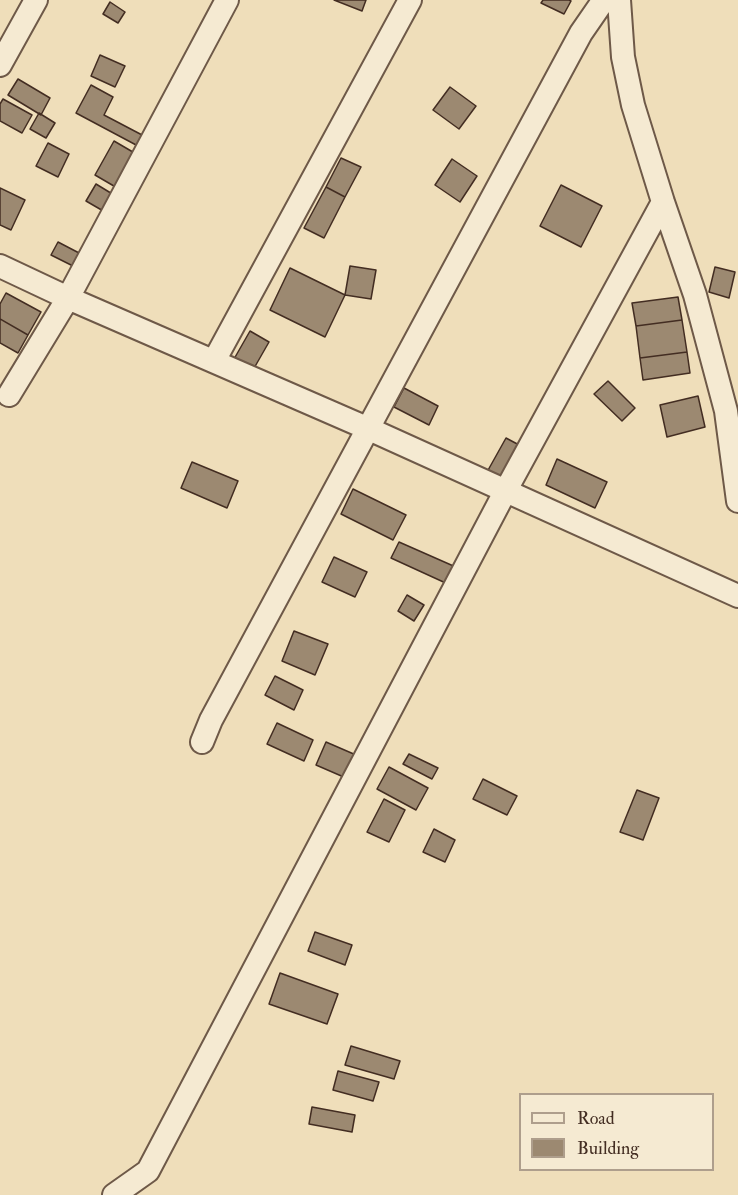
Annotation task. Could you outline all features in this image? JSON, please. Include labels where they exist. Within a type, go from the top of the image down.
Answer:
[{"type":"street","points":[[0,65],[36,0]]},
{"type":"street","points":[[9,395],[68,298],[227,0]]},
{"type":"street","points":[[214,361],[410,0]]},
{"type":"street","points":[[202,742],[211,720],[581,33],[601,4],[608,0]]},
{"type":"street","points":[[619,0],[622,57],[633,105],[695,295],[726,411],[738,501]]},
{"type":"street","points":[[114,1195],[148,1171],[506,490],[663,202]]},
{"type":"street","points":[[0,266],[506,490],[738,596]]},
{"type":"building","points":[[334,0],[366,0],[362,11]]},
{"type":"building","points":[[543,0],[571,1],[564,14],[541,3]]},
{"type":"building","points":[[110,2],[125,12],[118,23],[103,14]]},
{"type":"building","points":[[100,55],[125,66],[115,87],[91,76]]},
{"type":"building","points":[[18,79],[50,98],[41,115],[8,95]]},
{"type":"building","points":[[91,85],[113,97],[104,115],[144,136],[138,146],[76,113]]},
{"type":"building","points":[[450,87],[476,106],[459,129],[433,110]]},
{"type":"building","points":[[3,99],[32,115],[22,133],[0,121],[0,104]]},
{"type":"building","points":[[39,113],[55,123],[46,138],[30,129]]},
{"type":"building","points":[[114,141],[138,155],[119,189],[95,175]]},
{"type":"building","points":[[48,143],[69,154],[58,177],[36,166]]},
{"type":"building","points":[[341,158],[361,167],[345,197],[326,187]]},
{"type":"building","points":[[452,159],[477,176],[460,202],[435,185]]},
{"type":"building","points":[[96,184],[114,195],[105,212],[86,201]]},
{"type":"building","points":[[561,185],[602,206],[581,247],[540,226]]},
{"type":"building","points":[[326,187],[345,197],[324,238],[304,228]]},
{"type":"building","points":[[0,188],[25,200],[11,230],[0,225]]},
{"type":"building","points":[[58,242],[81,254],[75,267],[51,255]]},
{"type":"building","points":[[350,266],[376,270],[371,299],[345,295]]},
{"type":"building","points":[[715,267],[735,272],[729,298],[709,292]]},
{"type":"building","points":[[290,268],[345,295],[325,337],[270,310]]},
{"type":"building","points":[[6,293],[41,312],[28,335],[0,319],[0,304]]},
{"type":"building","points":[[678,297],[682,320],[636,326],[632,303]]},
{"type":"building","points":[[0,319],[28,335],[18,353],[0,343]]},
{"type":"building","points":[[682,320],[687,352],[640,358],[636,326]]},
{"type":"building","points":[[250,331],[269,342],[253,370],[234,359]]},
{"type":"building","points":[[687,352],[690,373],[643,380],[640,358]]},
{"type":"building","points":[[608,381],[635,408],[622,421],[594,394]]},
{"type":"building","points":[[404,388],[438,406],[429,425],[394,407]]},
{"type":"building","points":[[698,396],[705,427],[667,437],[660,405]]},
{"type":"building","points":[[506,438],[521,446],[501,480],[487,472]]},
{"type":"building","points":[[557,459],[607,482],[595,508],[546,485]]},
{"type":"building","points":[[192,462],[238,481],[227,508],[181,488]]},
{"type":"building","points":[[353,489],[406,515],[393,540],[341,514]]},
{"type":"building","points":[[399,542],[458,568],[450,585],[391,558]]},
{"type":"building","points":[[334,557],[367,572],[355,597],[322,582]]},
{"type":"building","points":[[407,595],[424,605],[414,621],[398,611]]},
{"type":"building","points":[[294,631],[328,644],[315,675],[282,661]]},
{"type":"building","points":[[275,676],[303,690],[294,710],[265,695]]},
{"type":"building","points":[[277,723],[313,740],[304,761],[267,744]]},
{"type":"building","points":[[326,742],[356,755],[346,778],[316,765]]},
{"type":"building","points":[[409,754],[438,768],[432,779],[403,764]]},
{"type":"building","points":[[389,767],[428,788],[416,810],[377,789]]},
{"type":"building","points":[[483,779],[517,796],[507,815],[473,799]]},
{"type":"building","points":[[637,790],[659,798],[643,840],[620,832]]},
{"type":"building","points":[[384,799],[405,810],[389,842],[367,832]]},
{"type":"building","points":[[434,829],[455,840],[445,862],[423,852]]},
{"type":"building","points":[[315,932],[352,945],[345,965],[308,951]]},
{"type":"building","points":[[280,973],[338,994],[327,1024],[269,1004]]},
{"type":"building","points":[[351,1046],[400,1061],[394,1079],[345,1065]]},
{"type":"building","points":[[338,1071],[379,1082],[373,1101],[333,1090]]},
{"type":"building","points":[[312,1107],[355,1115],[352,1132],[309,1124]]}]
